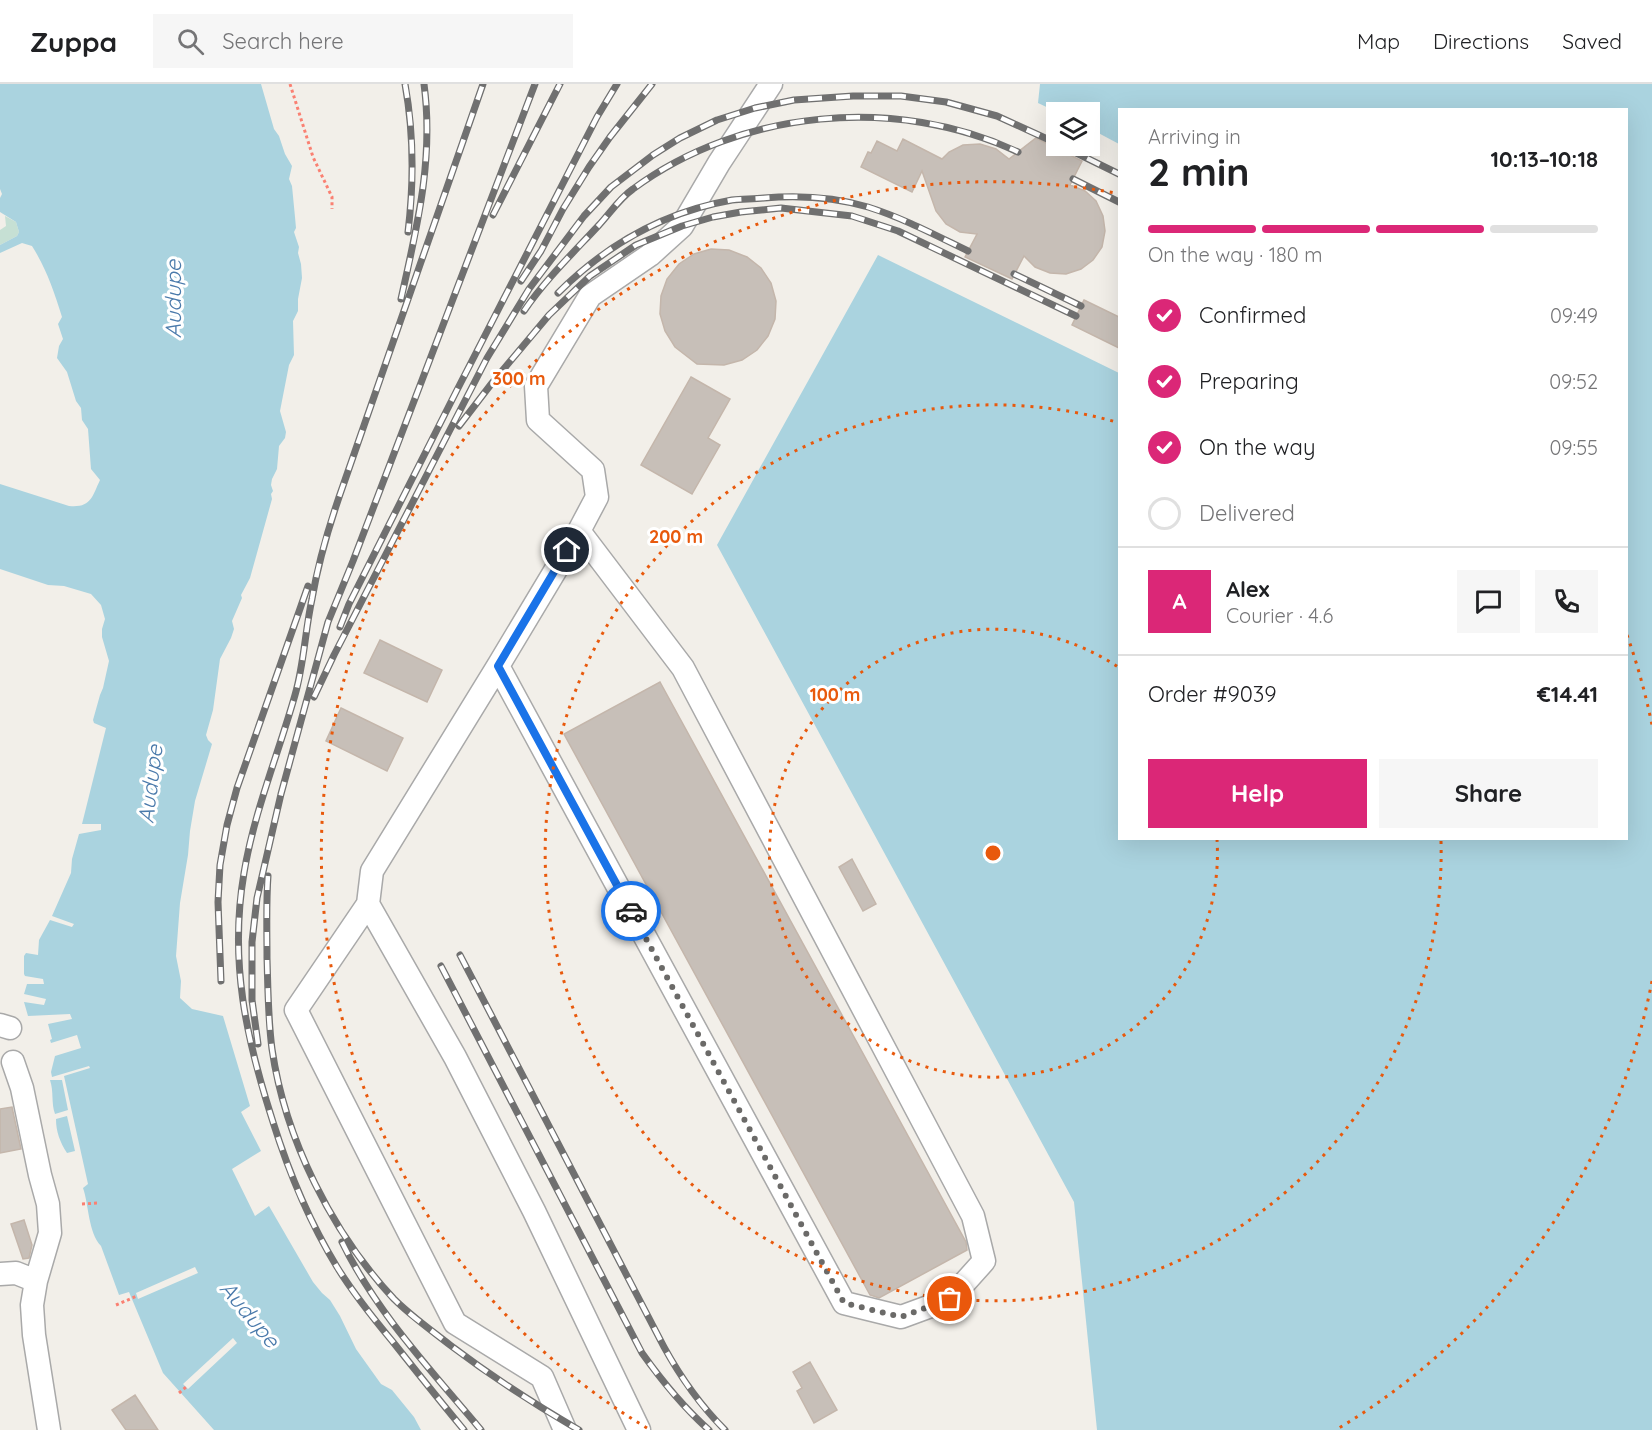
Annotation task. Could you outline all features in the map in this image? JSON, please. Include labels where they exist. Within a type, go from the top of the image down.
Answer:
[{"type":"lane","points":[[565,1430],[542,1377],[455,1323],[296,1010],[368,904],[372,871],[498,666],[597,497],[593,470],[538,420],[536,386],[590,296],[650,255],[682,226],[719,163],[771,84]]},
{"type":"lane","points":[[498,666],[844,1303],[901,1317],[950,1299],[984,1261],[973,1216],[683,668],[579,531]]},
{"type":"lane","points":[[368,904],[455,1057],[534,1211],[639,1430]]},
{"type":"lane","points":[[14,1062],[48,1204],[50,1233],[36,1281],[32,1305],[34,1335],[49,1430]]},
{"type":"lane","points":[[0,1274],[16,1274],[36,1281]]},
{"type":"path","points":[[290,84],[313,157],[332,197],[332,209]]},
{"type":"path","points":[[82,1204],[98,1203]]},
{"type":"path","points":[[116,1305],[137,1296]]},
{"type":"path","points":[[179,1393],[186,1387]]},
{"type":"green space","points":[[5,216],[16,222],[19,232],[17,236],[0,245],[0,230],[6,226]]},
{"type":"water","name":"Audupe","points":[[0,84],[261,84],[274,129],[292,166],[289,179],[292,186],[296,228],[294,232],[299,247],[302,278],[298,311],[293,321],[294,355],[289,365],[280,411],[286,432],[279,446],[277,469],[271,485],[272,499],[250,578],[232,621],[234,629],[231,638],[220,659],[213,710],[206,735],[212,744],[195,801],[180,903],[176,956],[181,981],[180,998],[192,1009],[223,1016],[250,1106],[241,1112],[261,1151],[232,1169],[255,1216],[269,1206],[313,1282],[330,1300],[340,1316],[356,1349],[381,1384],[392,1390],[414,1417],[421,1430],[214,1430],[163,1373],[129,1292],[119,1295],[91,1226],[83,1188],[88,1184],[64,1076],[90,1068],[89,1066],[52,1077],[55,1056],[81,1048],[77,1035],[51,1043],[50,1040],[52,1039],[48,1024],[72,1019],[70,1014],[28,1016],[24,1002],[44,1005],[46,999],[24,994],[27,984],[44,984],[43,979],[25,976],[24,956],[26,953],[38,955],[39,940],[50,920],[72,927],[74,924],[52,916],[71,873],[72,859],[79,834],[101,830],[101,824],[82,824],[106,728],[94,723],[93,720],[109,661],[102,637],[105,619],[101,605],[91,594],[64,586],[48,585],[0,569],[0,484],[69,506],[76,506],[90,500],[100,480],[91,469],[88,429],[82,420],[81,408],[76,401],[67,372],[57,358],[63,339],[58,324],[62,317],[46,271],[32,246],[22,243],[0,253],[0,245],[17,236],[19,232],[16,222],[0,212],[2,194],[0,189]]},
{"type":"water","points":[[1040,84],[1652,84],[1652,1430],[1097,1430],[1074,1202],[717,545],[878,255],[1118,373],[1118,840],[1628,840],[1628,108],[1118,108],[1118,143],[1100,134],[1100,102],[1046,102],[1046,107],[1038,103]]},
{"type":"water","points":[[50,1080],[62,1080],[68,1110],[55,1114]]},
{"type":"water","points":[[67,1116],[75,1151],[67,1153],[59,1137],[56,1119]]},
{"type":"pier","points":[[195,1267],[198,1273],[138,1299],[136,1293]]},
{"type":"pier","points":[[233,1338],[237,1343],[188,1389],[183,1384]]},
{"type":"building","points":[[1036,138],[1046,143],[1046,156],[1072,156],[1082,161],[1070,185],[1085,191],[1096,201],[1103,216],[1105,231],[1102,247],[1093,260],[1081,269],[1066,274],[1050,273],[1035,267],[1024,256],[1012,279],[965,257],[977,234],[960,232],[946,224],[936,211],[922,171],[912,192],[861,167],[868,152],[871,153],[877,141],[897,151],[903,139],[942,159],[949,152],[963,145],[980,144],[996,149],[1009,159]]},
{"type":"building","points":[[711,249],[729,250],[747,257],[761,268],[771,283],[776,301],[775,319],[768,336],[757,350],[742,360],[724,365],[697,364],[675,347],[665,331],[660,314],[661,296],[667,279],[679,264],[694,254]]},
{"type":"building","points":[[1084,300],[1118,317],[1118,348],[1072,325]]},
{"type":"building","points":[[691,377],[730,399],[708,438],[720,445],[692,494],[641,465]]},
{"type":"building","points":[[380,640],[442,670],[427,702],[364,673]]},
{"type":"building","points":[[660,682],[966,1242],[967,1250],[879,1298],[870,1295],[564,734]]},
{"type":"building","points":[[341,708],[403,738],[387,771],[326,741]]},
{"type":"building","points":[[852,859],[876,904],[863,911],[839,867]]},
{"type":"building","points":[[12,1107],[21,1149],[0,1153],[0,1109]]},
{"type":"building","points":[[24,1220],[32,1245],[29,1258],[23,1259],[11,1224]]},
{"type":"building","points":[[810,1362],[837,1410],[814,1423],[797,1391],[802,1388],[793,1372]]},
{"type":"building","points":[[135,1395],[158,1430],[126,1430],[112,1410]]},
{"type":"railway","points":[[405,84],[412,158],[408,232]]},
{"type":"railway","points":[[401,299],[418,219],[425,166],[427,112],[424,84]]},
{"type":"railway","points":[[464,1430],[356,1296],[327,1250],[309,1214],[279,1141],[255,1060],[243,999],[238,937],[248,850],[298,683],[315,584],[326,539],[483,84]]},
{"type":"railway","points":[[258,1044],[252,1000],[252,942],[257,898],[281,794],[328,622],[535,84]]},
{"type":"railway","points":[[493,215],[560,84]]},
{"type":"railway","points":[[340,627],[349,604],[456,392],[597,117],[617,84]]},
{"type":"railway","points":[[521,281],[541,251],[589,167],[652,84]]},
{"type":"railway","points":[[314,697],[487,358],[529,289],[584,216],[611,187],[653,155],[680,138],[717,120],[755,108],[794,100],[901,96],[946,102],[997,116],[1046,138]]},
{"type":"railway","points":[[524,311],[550,278],[628,193],[676,162],[722,141],[770,127],[821,119],[871,118],[922,122],[971,134],[1018,152]]},
{"type":"railway","points":[[1082,156],[1118,174]]},
{"type":"railway","points":[[1073,179],[1118,202]]},
{"type":"railway","points":[[558,293],[596,260],[638,233],[683,213],[732,200],[803,197],[855,204],[881,211],[968,251]]},
{"type":"railway","points":[[459,426],[549,315],[590,276],[636,245],[682,226],[741,212],[781,208],[852,216],[898,231],[1076,316]]},
{"type":"railway","points":[[1014,274],[1081,306]]},
{"type":"railway","points":[[221,981],[218,902],[220,865],[227,825],[237,788],[308,586]]},
{"type":"railway","points":[[268,876],[269,1015],[278,1083],[300,1150],[332,1215],[371,1273],[407,1311],[497,1379],[579,1430]]},
{"type":"railway","points":[[460,955],[664,1347],[692,1391],[725,1430]]},
{"type":"railway","points":[[441,966],[642,1353],[673,1393],[709,1430]]},
{"type":"railway","points":[[342,1242],[356,1268],[388,1316],[424,1363],[481,1430]]},
{"type":"way so far","points":[[631,911],[844,1303],[901,1317],[950,1299]]},
{"type":"route","points":[[567,550],[498,666],[631,911]]}]
